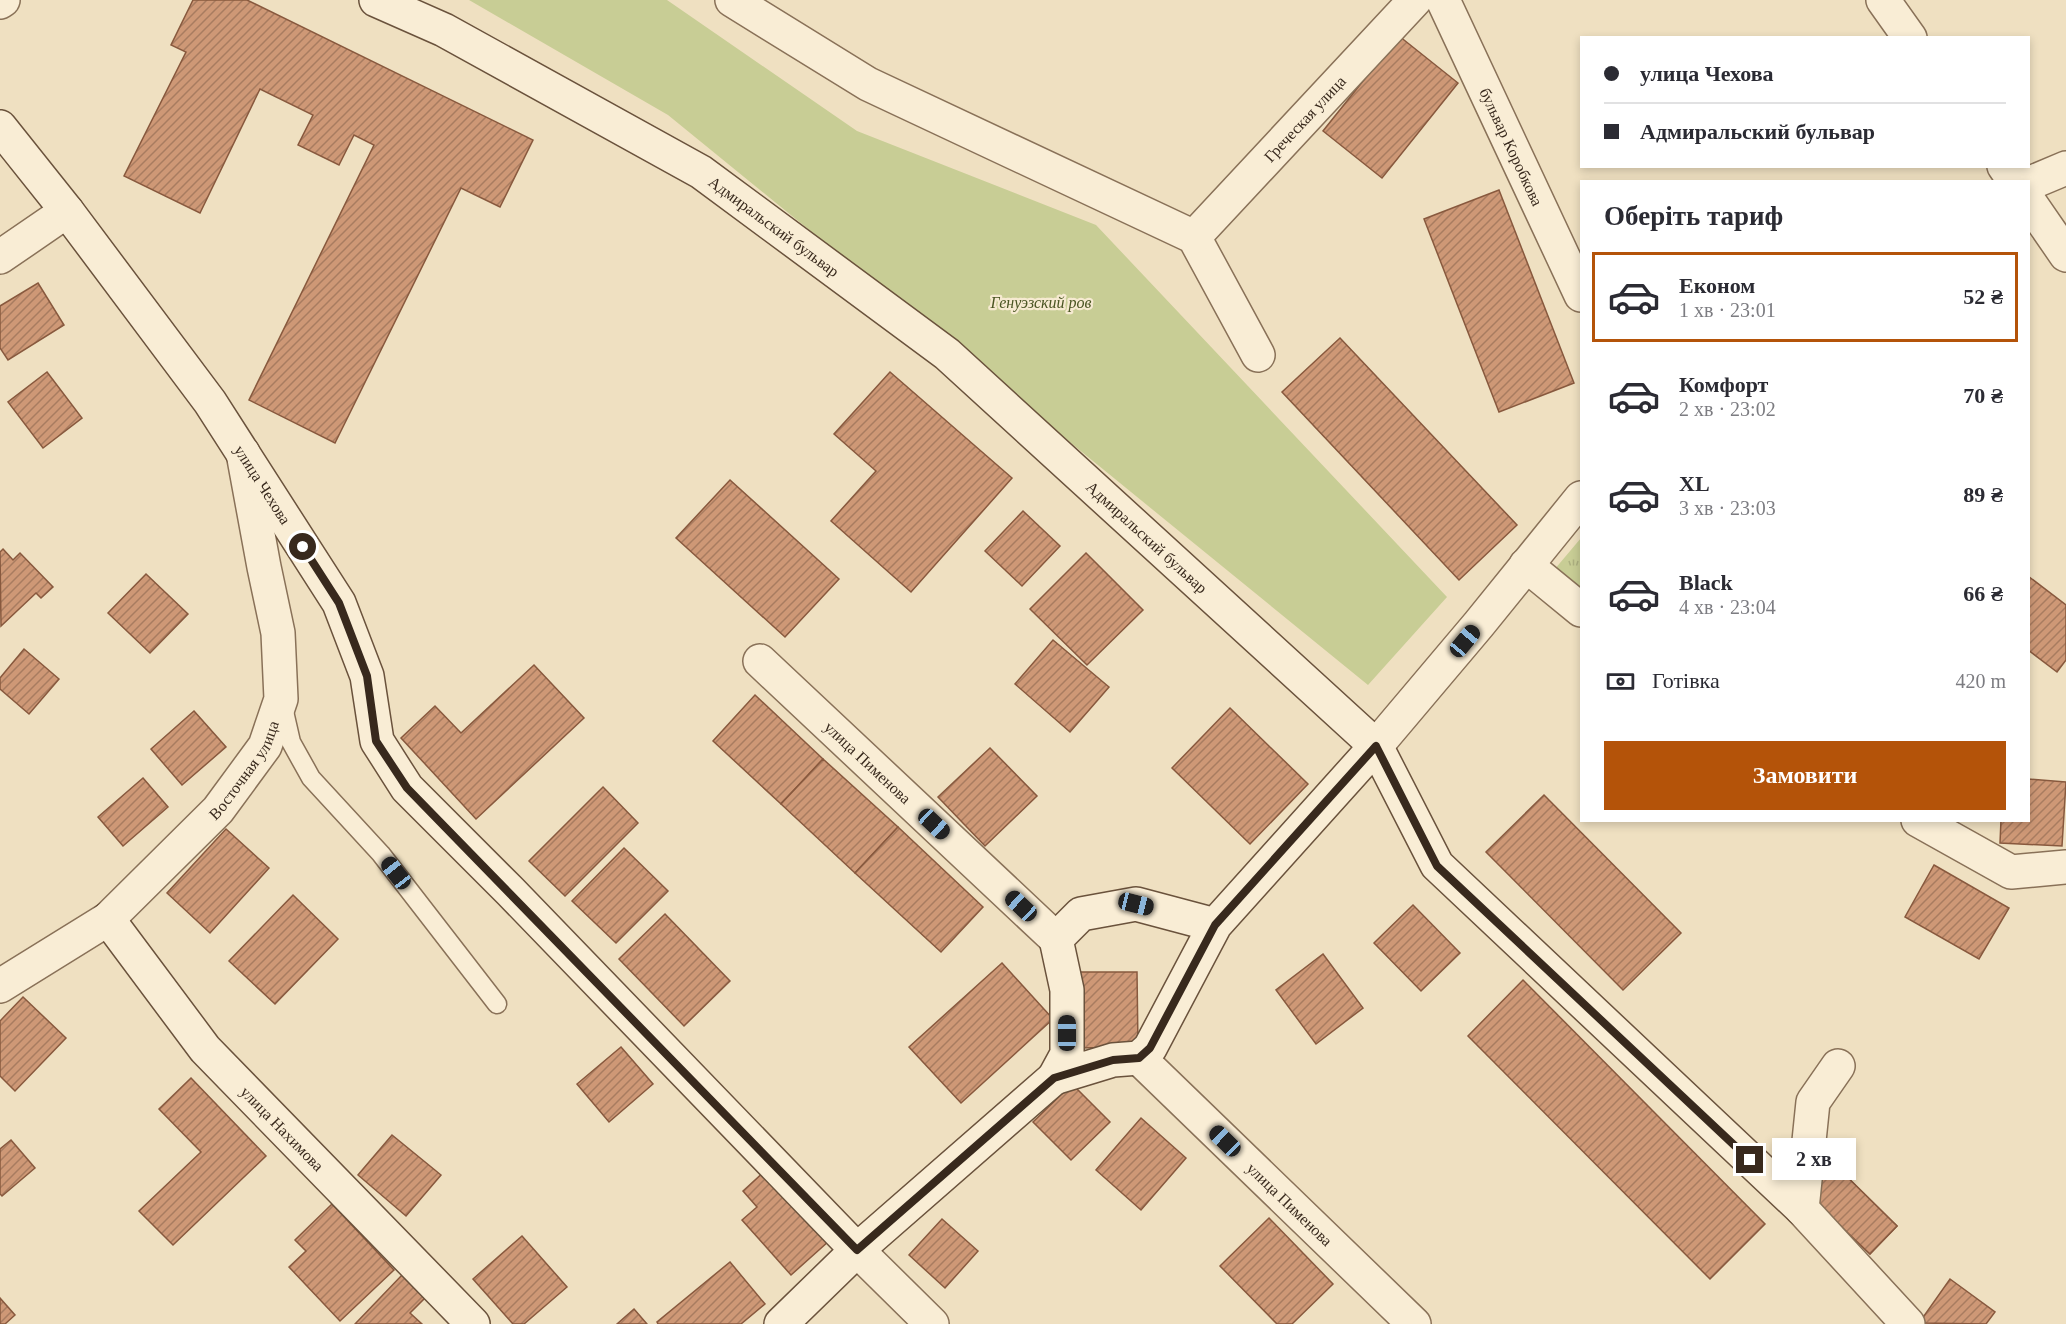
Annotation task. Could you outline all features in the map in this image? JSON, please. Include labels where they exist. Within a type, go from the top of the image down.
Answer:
[{"type":"street","name":"Адмиральский бульвар","points":[[376,0],[444,30],[700,172],[947,354],[1376,746],[1437,866],[1802,1209],[1908,1324]]},
{"type":"street","points":[[732,0],[868,84],[1194,237],[1258,355]]},
{"type":"street","name":"Греческая улица","points":[[1194,237],[1415,0]]},
{"type":"street","name":"бульвар Коробкова","points":[[1443,0],[1580,293]]},
{"type":"street","points":[[1883,0],[1909,36]]},
{"type":"street","name":"улица Чехова","points":[[0,127],[67,211],[210,402],[339,603],[367,676],[376,741],[407,788],[932,1324]]},
{"type":"street","points":[[2030,183],[2066,168]]},
{"type":"street","points":[[2030,203],[2066,255]]},
{"type":"street","points":[[0,257],[67,211]]},
{"type":"street","name":"Восточная улица","points":[[0,986],[108,919],[219,810],[265,746],[281,699],[278,633],[243,453]]},
{"type":"street","points":[[1054,1078],[1113,1060],[1139,1058],[1150,1048],[1215,925],[1376,746],[1580,499]]},
{"type":"street","points":[[1527,565],[1580,609]]},
{"type":"street","name":"улица Пименова","points":[[760,661],[1056,939]]},
{"type":"street","points":[[1922,822],[2011,873],[2066,867]]},
{"type":"street","points":[[781,1324],[857,1250],[1054,1078],[1067,1054],[1067,990],[1056,939],[1081,914],[1136,904],[1215,925]]},
{"type":"street","name":"улица Нахимова","points":[[108,919],[205,1049],[473,1324]]},
{"type":"street","name":"улица Пименова","points":[[1139,1058],[1414,1324]]},
{"type":"street","points":[[1802,1209],[1813,1102],[1838,1066]]},
{"type":"lane","points":[[281,699],[291,742],[311,778],[381,854],[497,1004]]},
{"type":"green space","name":"Генуэзский ров","points":[[469,0],[667,0],[857,131],[1096,225],[1447,597],[1368,685],[668,115]]},
{"type":"green space","points":[[1580,539],[1580,592],[1554,570]]},
{"type":"building","points":[[193,0],[247,0],[533,140],[500,207],[461,188],[335,443],[249,400],[374,145],[354,135],[339,165],[298,145],[313,115],[260,89],[200,213],[124,176],[186,52],[171,45]]},
{"type":"building","points":[[1399,36],[1458,83],[1382,178],[1323,131]]},
{"type":"building","points":[[1499,190],[1574,383],[1499,412],[1424,219]]},
{"type":"building","points":[[38,283],[64,325],[8,360],[0,348],[0,306]]},
{"type":"building","points":[[1340,338],[1517,525],[1459,580],[1282,392]]},
{"type":"building","points":[[47,372],[82,418],[43,448],[8,402]]},
{"type":"building","points":[[890,372],[1012,478],[911,592],[831,521],[876,471],[834,434]]},
{"type":"building","points":[[730,480],[839,579],[785,637],[676,538]]},
{"type":"building","points":[[1023,511],[1060,546],[1022,586],[985,551]]},
{"type":"building","points":[[3,549],[13,560],[20,553],[53,587],[41,598],[36,593],[1,626],[0,552]]},
{"type":"building","points":[[1086,553],[1143,610],[1087,665],[1030,609]]},
{"type":"building","points":[[146,574],[188,614],[150,653],[108,613]]},
{"type":"building","points":[[2030,578],[2066,605],[2066,660],[2057,672],[2030,652]]},
{"type":"building","points":[[1053,640],[1109,687],[1070,732],[1015,684]]},
{"type":"building","points":[[24,649],[59,679],[29,714],[0,689],[0,678]]},
{"type":"building","points":[[534,665],[584,718],[476,819],[401,738],[435,706],[461,733]]},
{"type":"building","points":[[755,695],[823,759],[781,804],[713,741]]},
{"type":"building","points":[[1230,708],[1308,784],[1250,844],[1172,768]]},
{"type":"building","points":[[194,711],[226,747],[182,785],[151,749]]},
{"type":"building","points":[[990,748],[1037,796],[985,846],[938,797]]},
{"type":"building","points":[[823,759],[898,827],[855,873],[781,804]]},
{"type":"building","points":[[143,778],[168,807],[123,846],[98,817]]},
{"type":"building","points":[[2030,779],[2066,782],[2062,846],[2000,843],[2001,822],[2030,822]]},
{"type":"building","points":[[603,787],[638,823],[565,896],[529,861]]},
{"type":"building","points":[[1544,795],[1681,933],[1623,990],[1486,852]]},
{"type":"building","points":[[898,827],[983,907],[941,952],[855,873]]},
{"type":"building","points":[[226,829],[269,868],[210,933],[167,893]]},
{"type":"building","points":[[624,848],[668,891],[616,943],[572,901]]},
{"type":"building","points":[[1934,865],[2009,908],[1979,959],[1905,917]]},
{"type":"building","points":[[293,895],[338,939],[275,1004],[229,961]]},
{"type":"building","points":[[1413,905],[1460,953],[1421,991],[1374,943]]},
{"type":"building","points":[[665,914],[730,981],[684,1026],[619,959]]},
{"type":"building","points":[[1323,954],[1363,1008],[1316,1044],[1276,990]]},
{"type":"building","points":[[1002,963],[1053,1019],[961,1103],[909,1047]]},
{"type":"building","points":[[1076,972],[1137,972],[1138,1047],[1077,1048]]},
{"type":"building","points":[[1523,980],[1765,1224],[1710,1279],[1468,1036]]},
{"type":"building","points":[[23,997],[66,1038],[15,1091],[0,1076],[0,1021]]},
{"type":"building","points":[[621,1047],[653,1084],[609,1122],[577,1084]]},
{"type":"building","points":[[191,1078],[266,1156],[173,1245],[139,1211],[201,1152],[159,1109]]},
{"type":"building","points":[[1072,1084],[1110,1122],[1071,1160],[1033,1122]]},
{"type":"building","points":[[1141,1118],[1186,1158],[1141,1210],[1096,1170]]},
{"type":"building","points":[[392,1135],[441,1175],[406,1216],[358,1175]]},
{"type":"building","points":[[11,1140],[35,1168],[2,1196],[0,1194],[0,1149]]},
{"type":"building","points":[[1835,1165],[1897,1226],[1870,1254],[1807,1194]]},
{"type":"building","points":[[1835,1165],[1897,1226],[1870,1254],[1807,1194]]},
{"type":"building","points":[[766,1170],[829,1241],[791,1275],[742,1220],[757,1207],[743,1191]]},
{"type":"building","points":[[332,1204],[394,1270],[340,1321],[289,1267],[306,1251],[295,1240]]},
{"type":"building","points":[[1269,1218],[1333,1284],[1292,1324],[1277,1324],[1220,1266]]},
{"type":"building","points":[[942,1219],[978,1251],[945,1288],[909,1255]]},
{"type":"building","points":[[522,1236],[567,1287],[524,1324],[513,1324],[473,1279]]},
{"type":"building","points":[[730,1262],[765,1304],[741,1324],[658,1324],[657,1322]]},
{"type":"building","points":[[402,1275],[425,1298],[410,1313],[422,1324],[355,1324]]},
{"type":"building","points":[[1950,1279],[1995,1312],[1986,1324],[1919,1323]]},
{"type":"building","points":[[0,1298],[15,1315],[5,1324],[0,1324]]},
{"type":"building","points":[[634,1309],[647,1324],[617,1324]]},
{"type":"route","points":[[303,547],[339,603],[367,676],[376,741],[407,788],[510,891],[857,1250],[1054,1078],[1113,1060],[1139,1058],[1150,1048],[1215,925],[1376,746],[1437,866],[1750,1160]]}]
